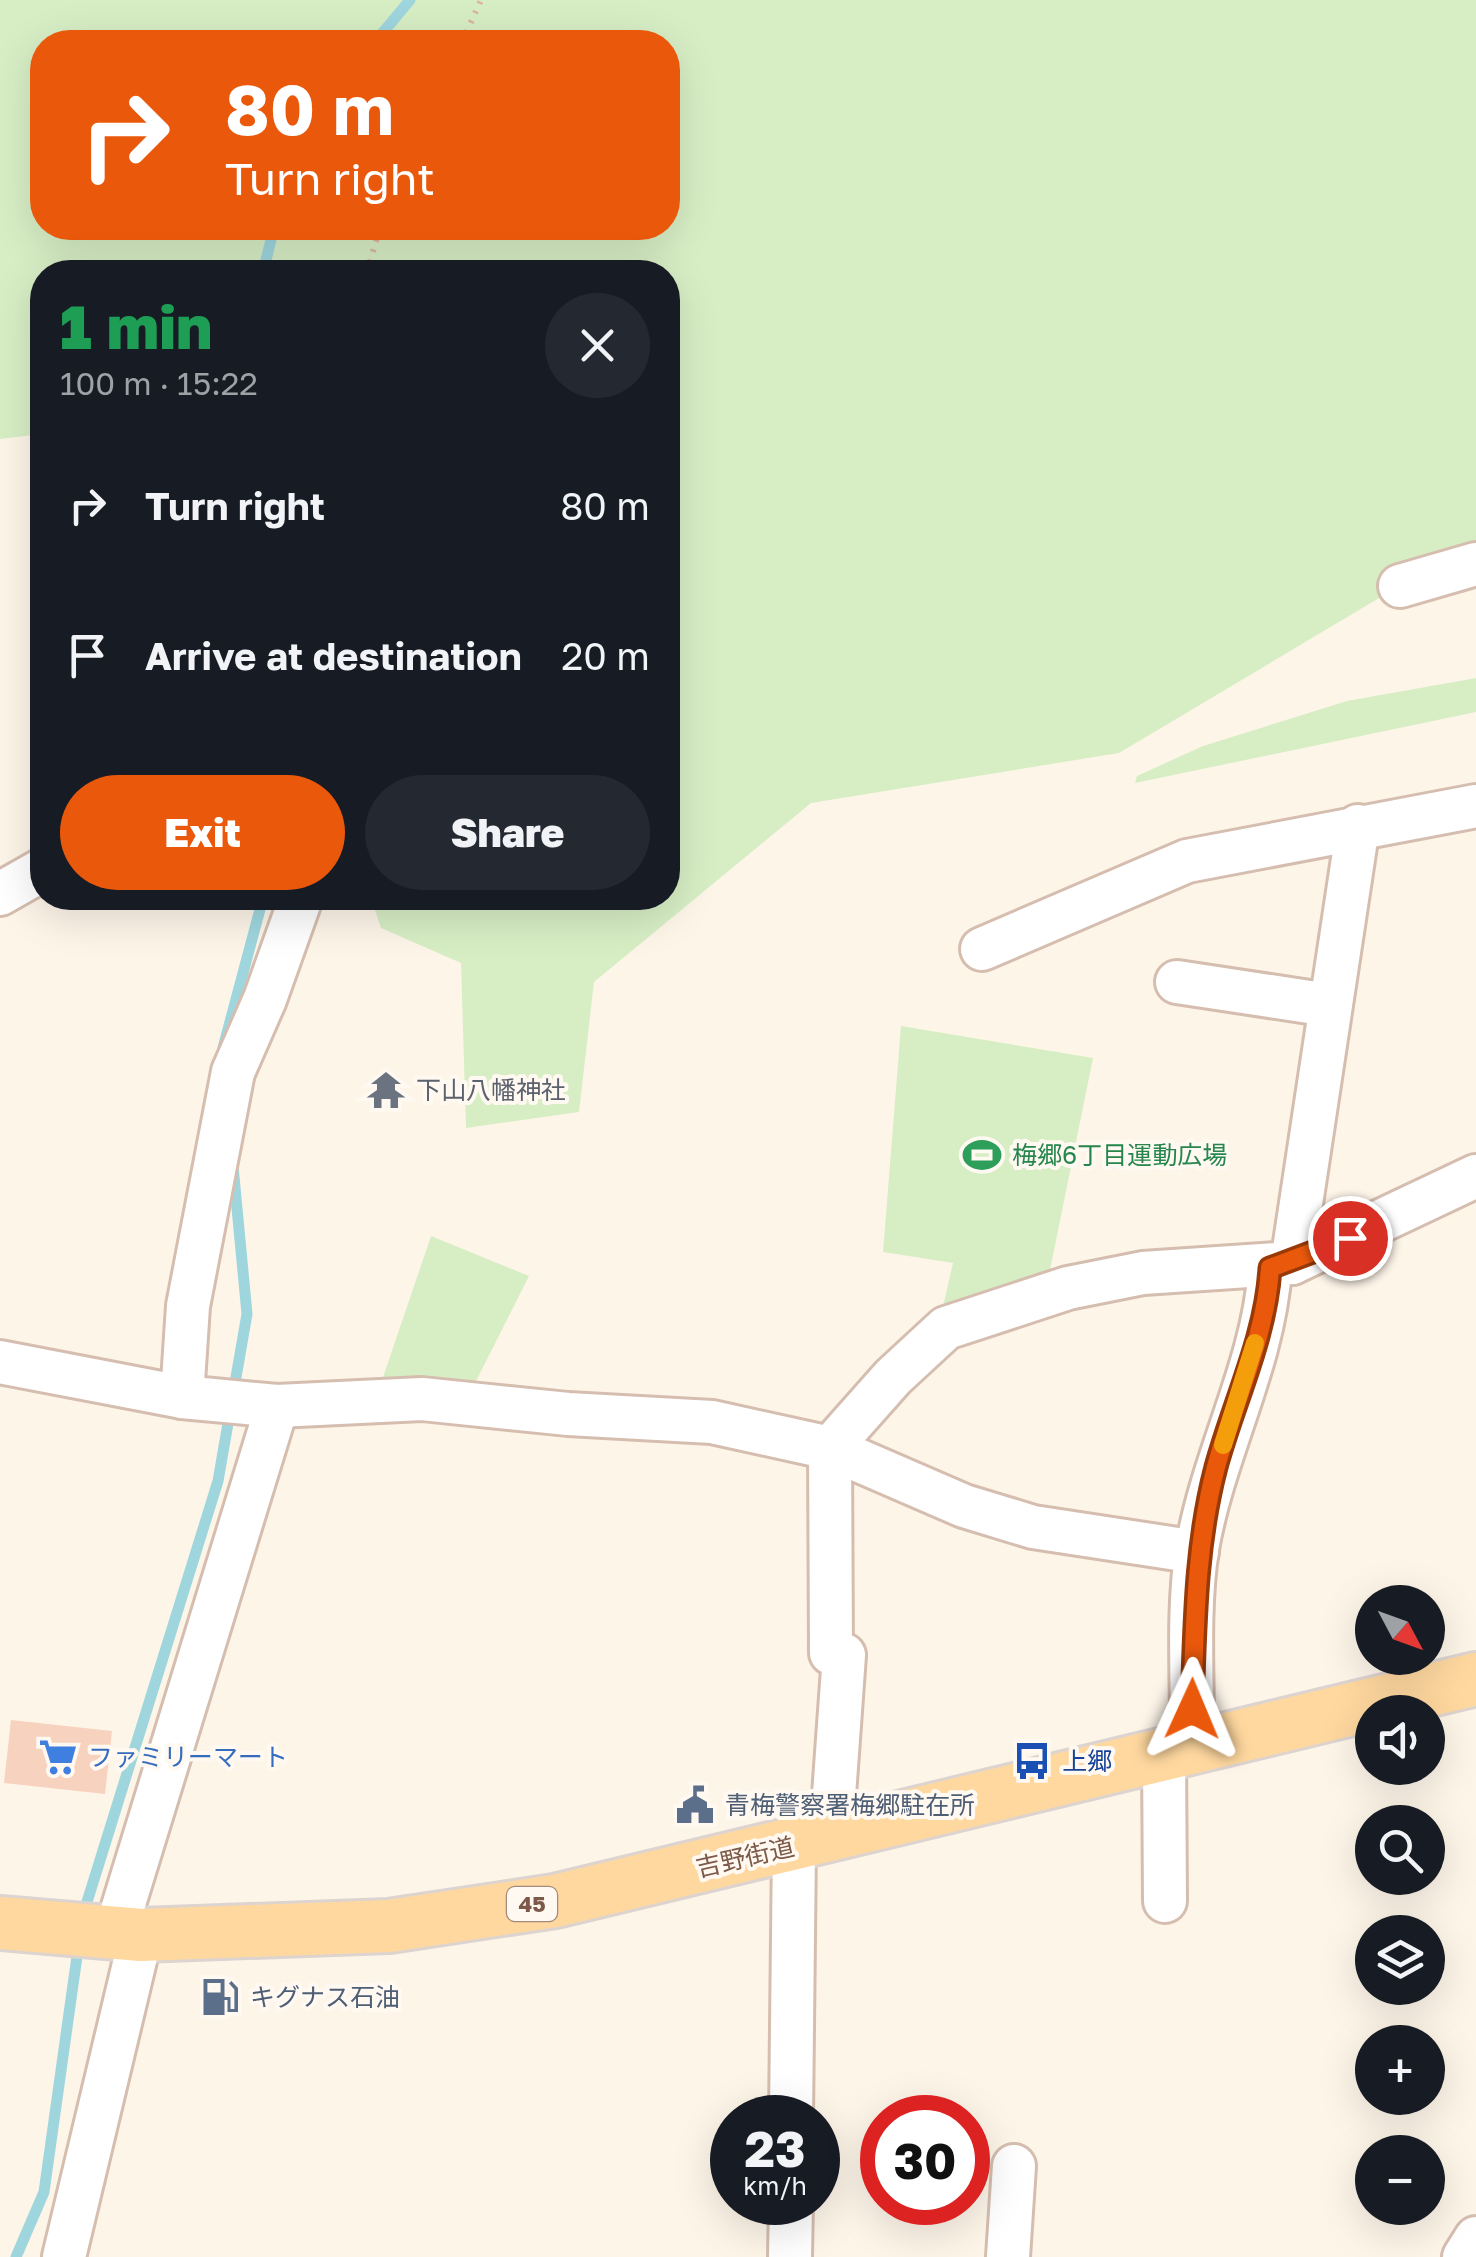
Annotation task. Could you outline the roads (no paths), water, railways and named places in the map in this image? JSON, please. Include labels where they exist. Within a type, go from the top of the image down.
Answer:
[{"type":"main road","name":"吉野街道","points":[[0,1923],[128,1934],[389,1926],[555,1900],[812,1842],[1476,1679]]},
{"type":"street","points":[[1400,586],[1476,564]]},
{"type":"street","points":[[982,949],[1188,860],[1476,806]]},
{"type":"street","points":[[1165,1901],[1196,1552],[1216,1466],[1281,1266],[1358,826]]},
{"type":"street","points":[[0,894],[30,877]]},
{"type":"street","points":[[182,1396],[188,1306],[232,1072],[266,1000],[297,910]]},
{"type":"street","points":[[1177,982],[1328,1004]]},
{"type":"street","points":[[794,2095],[812,1842],[844,1655],[831,1653],[830,1448],[893,1377],[946,1328],[1068,1288],[1143,1273],[1281,1266],[1476,1176]]},
{"type":"street","points":[[0,1362],[182,1396],[277,1406],[422,1399],[568,1414],[712,1422],[830,1448],[964,1506],[1032,1526],[1196,1552]]},
{"type":"street","points":[[64,2257],[128,1934],[277,1406]]},
{"type":"street","points":[[1008,2257],[1014,2166]]},
{"type":"street","points":[[790,2257],[791,2225]]},
{"type":"street","points":[[1464,2257],[1476,2238]]},
{"type":"waterway","points":[[385,30],[410,0]]},
{"type":"waterway","points":[[266,260],[271,240]]},
{"type":"waterway","points":[[223,1048],[260,910]]},
{"type":"waterway","points":[[82,1918],[218,1481],[247,1314],[233,1166]]},
{"type":"waterway","points":[[16,2257],[44,2192],[79,1942]]},
{"type":"place","name":"下山八幡神社","points":[[386,1090]]},
{"type":"place","name":"梅郷6丁目運動広場","points":[[982,1155]]},
{"type":"place","name":"ファミリーマート","points":[[58,1757]]},
{"type":"place","name":"上郷","points":[[1032,1761]]},
{"type":"place","name":"青梅警察署梅郷駐在所","points":[[695,1805]]},
{"type":"place","name":"キグナス石油","points":[[220,1997]]}]
